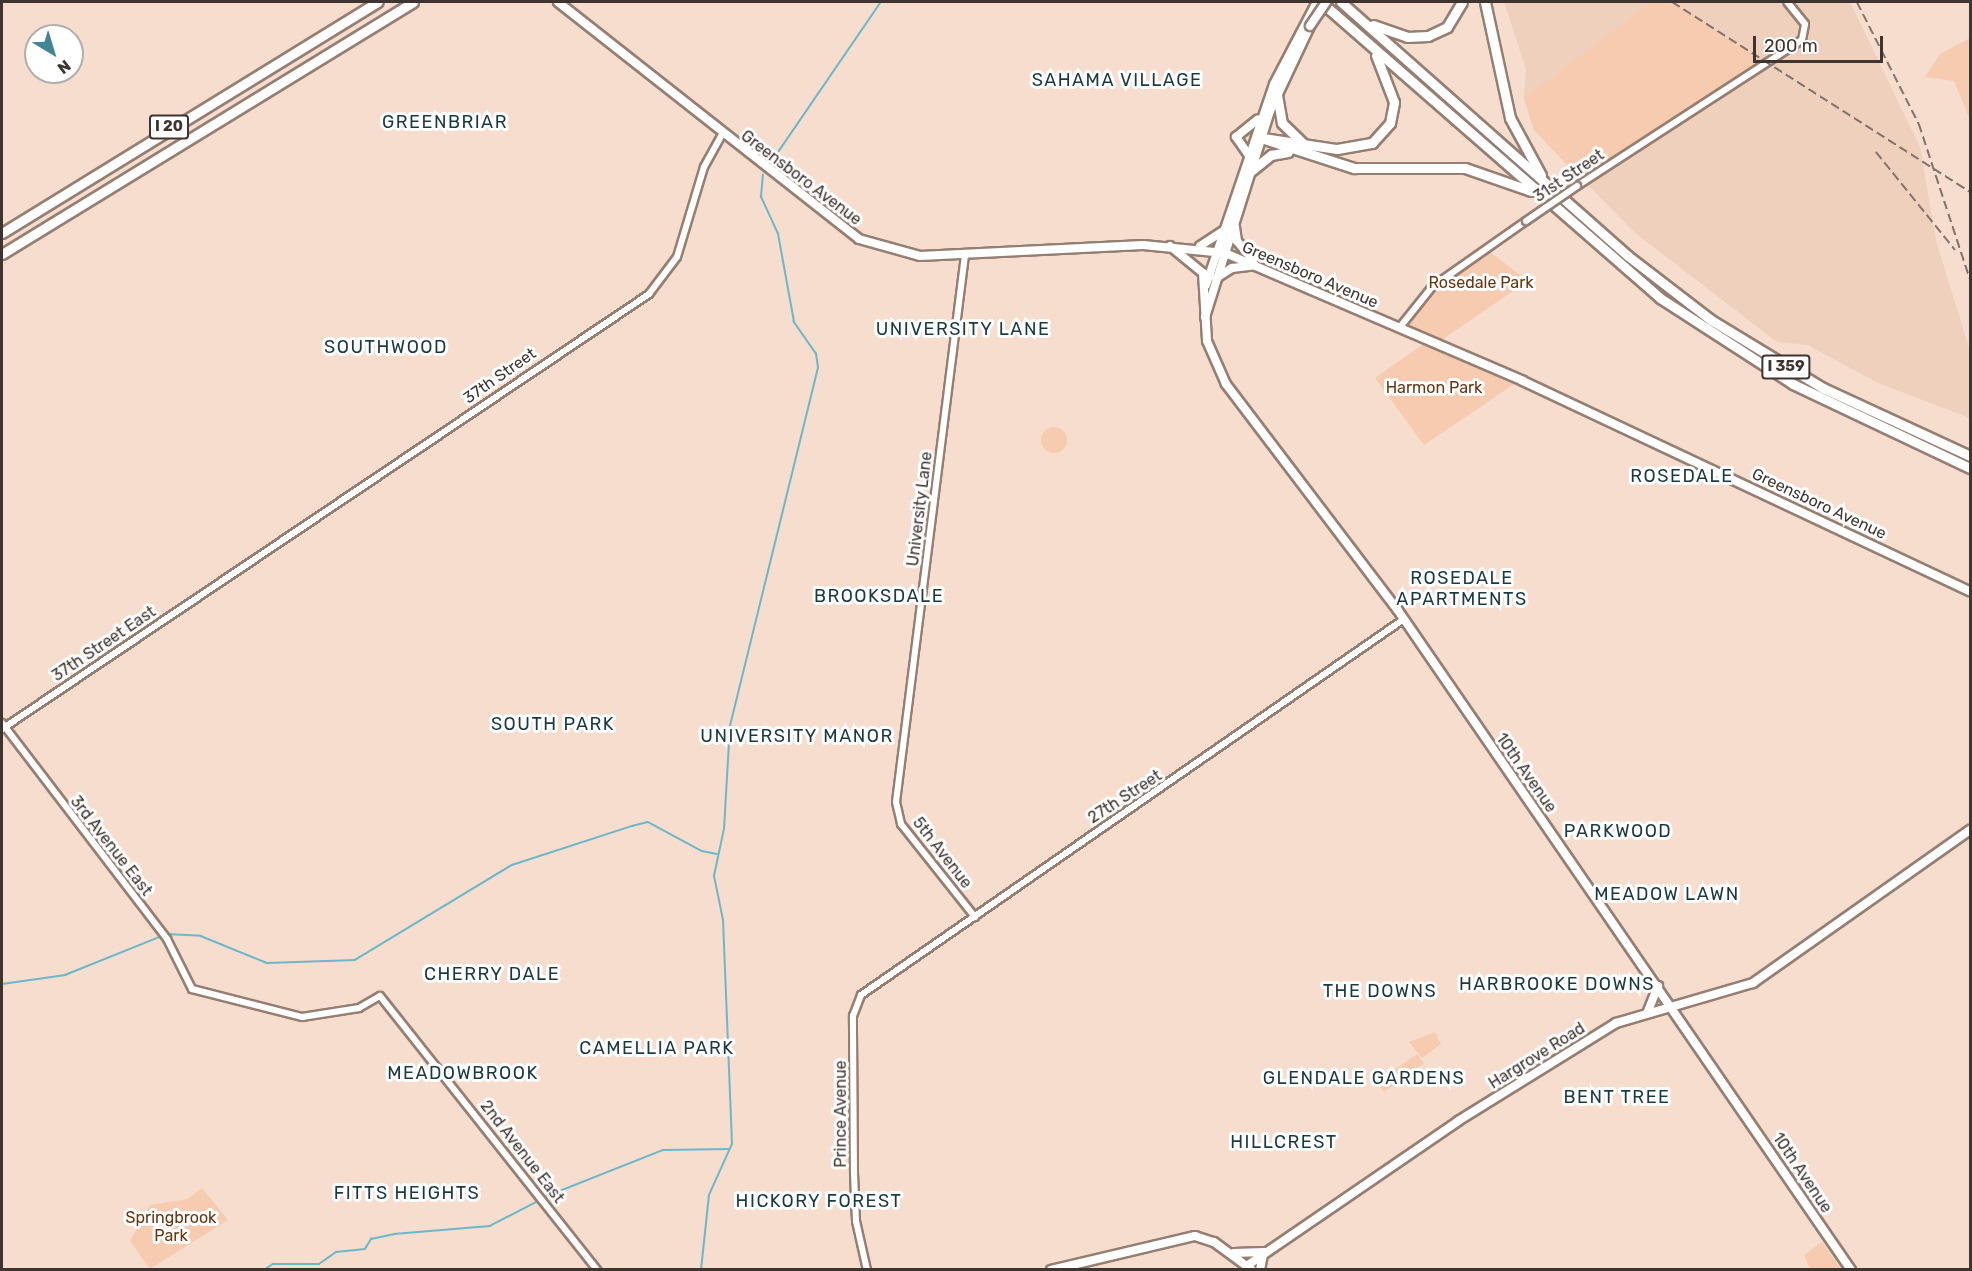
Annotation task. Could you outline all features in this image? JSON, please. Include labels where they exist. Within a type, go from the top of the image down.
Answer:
[{"type":"highway","name":"I 20","points":[[2,233],[378,2]]},
{"type":"highway","name":"I 20","points":[[2,254],[413,2]]},
{"type":"highway","name":"I 359","points":[[1319,2],[1652,292],[1739,352],[1843,411],[1967,467]]},
{"type":"highway","name":"I 359","points":[[1341,2],[1549,187],[1669,289],[1755,348],[1847,400],[1971,456]]},
{"type":"highway","points":[[1363,20],[1407,37],[1428,36],[1447,27],[1462,2]]},
{"type":"highway","points":[[1485,2],[1513,125],[1549,187]]},
{"type":"highway","points":[[1257,138],[1358,149],[1384,132],[1393,113],[1393,92],[1368,43]]},
{"type":"highway","points":[[1277,94],[1282,123],[1304,143]]},
{"type":"highway","points":[[1257,138],[1292,152],[1370,170],[1480,171],[1539,195]]},
{"type":"highway","points":[[1251,171],[1272,155],[1292,152]]},
{"type":"main road","name":"Greensboro Avenue","points":[[558,2],[722,134],[859,239],[905,255],[965,255],[1169,246],[1196,247],[1222,252],[1259,264],[1400,327],[1971,591]]},
{"type":"main road","points":[[1206,286],[1235,225],[1251,171],[1262,116],[1319,2]]},
{"type":"main road","points":[[1205,317],[1226,229],[1248,154],[1307,24],[1326,2]]},
{"type":"main road","points":[[1248,154],[1236,137],[1262,116]]},
{"type":"main road","points":[[1235,225],[1237,241],[1259,264]]},
{"type":"main road","points":[[1196,247],[1226,229]]},
{"type":"main road","points":[[1169,246],[1194,261],[1206,286]]},
{"type":"main road","points":[[1216,278],[1232,268],[1259,264]]},
{"type":"main road","name":"10th Avenue","points":[[1206,286],[1205,317],[1210,351],[1226,384],[1404,619],[1851,1269]]},
{"type":"main road","name":"Hargrove Road","points":[[1051,1269],[1184,1237],[1206,1238],[1250,1267],[1265,1252],[1458,1121],[1616,1023],[1648,1011],[1673,1007],[1753,983],[1971,830]]},
{"type":"main road","points":[[1648,1011],[1658,986]]},
{"type":"main road","points":[[1230,1252],[1265,1252],[1260,1269]]},
{"type":"street","name":"31st Street","points":[[1400,327],[1432,287],[1577,186],[1767,63],[1804,36],[1802,19],[1787,2]]},
{"type":"street","name":"37th Street","points":[[221,582],[649,294],[677,257],[704,167],[722,134]]},
{"type":"street","name":"University Lane","points":[[896,802],[965,255]]},
{"type":"street","name":"37th Street East","points":[[2,726],[221,582]]},
{"type":"street","name":"27th Street","points":[[861,994],[1404,619]]},
{"type":"street","name":"3rd Avenue East","points":[[2,726],[167,939],[192,989],[302,1017],[359,1008],[380,996]]},
{"type":"street","name":"5th Avenue","points":[[896,802],[901,824],[975,917]]},
{"type":"street","name":"Prince Avenue","points":[[861,994],[853,1016],[854,1174],[856,1221],[867,1269]]},
{"type":"street","name":"2nd Avenue East","points":[[380,996],[597,1269]]},
{"type":"shaded area","points":[[1504,2],[1850,2],[1920,147],[1936,241],[1970,351],[1970,418],[1878,383],[1808,345],[1777,342],[1634,232],[1534,130],[1524,98],[1526,69]]},
{"type":"green space","points":[[1651,2],[1672,2],[1767,63],[1583,182],[1534,130],[1524,98]]},
{"type":"green space","points":[[1970,38],[1970,120],[1954,81],[1925,77],[1940,54]]},
{"type":"green space","points":[[1486,249],[1528,281],[1437,343],[1520,380],[1424,445],[1375,378],[1429,340],[1400,327],[1418,301]]},
{"type":"green space","points":[[1054,427],[1063,431],[1067,440],[1063,449],[1054,453],[1045,449],[1041,440],[1045,431]]},
{"type":"green space","points":[[1435,1032],[1441,1044],[1422,1058],[1409,1042]]},
{"type":"green space","points":[[1417,1054],[1424,1064],[1384,1092],[1377,1082]]},
{"type":"green space","name":"Springbrook Park","points":[[202,1188],[228,1220],[150,1269],[130,1241],[150,1205],[188,1199]]},
{"type":"green space","points":[[1822,1242],[1841,1269],[1810,1269],[1804,1255]]},
{"type":"waterway","points":[[772,161],[881,2]]},
{"type":"waterway","points":[[701,1270],[709,1195],[732,1144],[723,920],[714,876],[724,829],[730,726],[818,368],[816,354],[794,322],[778,234],[761,197],[763,175]]},
{"type":"waterway","points":[[167,934],[201,936],[267,963],[355,960],[512,865],[632,826],[648,822],[702,851],[717,854]]},
{"type":"waterway","points":[[2,984],[65,975],[162,936]]},
{"type":"waterway","points":[[542,1198],[663,1150],[729,1149]]},
{"type":"waterway","points":[[264,1270],[273,1264],[319,1264],[336,1252],[365,1249],[371,1239],[394,1234],[490,1226],[538,1201]]},
{"type":"railway","points":[[1672,2],[1970,192]]},
{"type":"railway","points":[[1857,2],[1919,124],[1970,279]]},
{"type":"railway","points":[[1876,152],[1955,250]]},
{"type":"district","name":"SAHAMA VILLAGE","points":[[1117,80]]},
{"type":"district","name":"GREENBRIAR","points":[[445,122]]},
{"type":"district","name":"UNIVERSITY LANE","points":[[963,329]]},
{"type":"district","name":"SOUTHWOOD","points":[[386,347]]},
{"type":"district","name":"ROSEDALE","points":[[1682,476]]},
{"type":"district","name":"ROSEDALE APARTMENTS","points":[[1462,589]]},
{"type":"district","name":"BROOKSDALE","points":[[879,596]]},
{"type":"district","name":"SOUTH PARK","points":[[553,724]]},
{"type":"district","name":"UNIVERSITY MANOR","points":[[797,736]]},
{"type":"district","name":"PARKWOOD","points":[[1618,831]]},
{"type":"district","name":"MEADOW LAWN","points":[[1667,894]]},
{"type":"district","name":"CHERRY DALE","points":[[492,974]]},
{"type":"district","name":"HARBROOKE DOWNS","points":[[1557,984]]},
{"type":"district","name":"THE DOWNS","points":[[1380,991]]},
{"type":"district","name":"CAMELLIA PARK","points":[[657,1048]]},
{"type":"district","name":"MEADOWBROOK","points":[[463,1073]]},
{"type":"district","name":"GLENDALE GARDENS","points":[[1364,1078]]},
{"type":"district","name":"BENT TREE","points":[[1617,1097]]},
{"type":"district","name":"HILLCREST","points":[[1284,1142]]},
{"type":"district","name":"FITTS HEIGHTS","points":[[407,1193]]},
{"type":"district","name":"HICKORY FOREST","points":[[819,1201]]},
{"type":"park label","name":"Rosedale Park","points":[[1481,283]]},
{"type":"park label","name":"Harmon Park","points":[[1434,388]]}]
